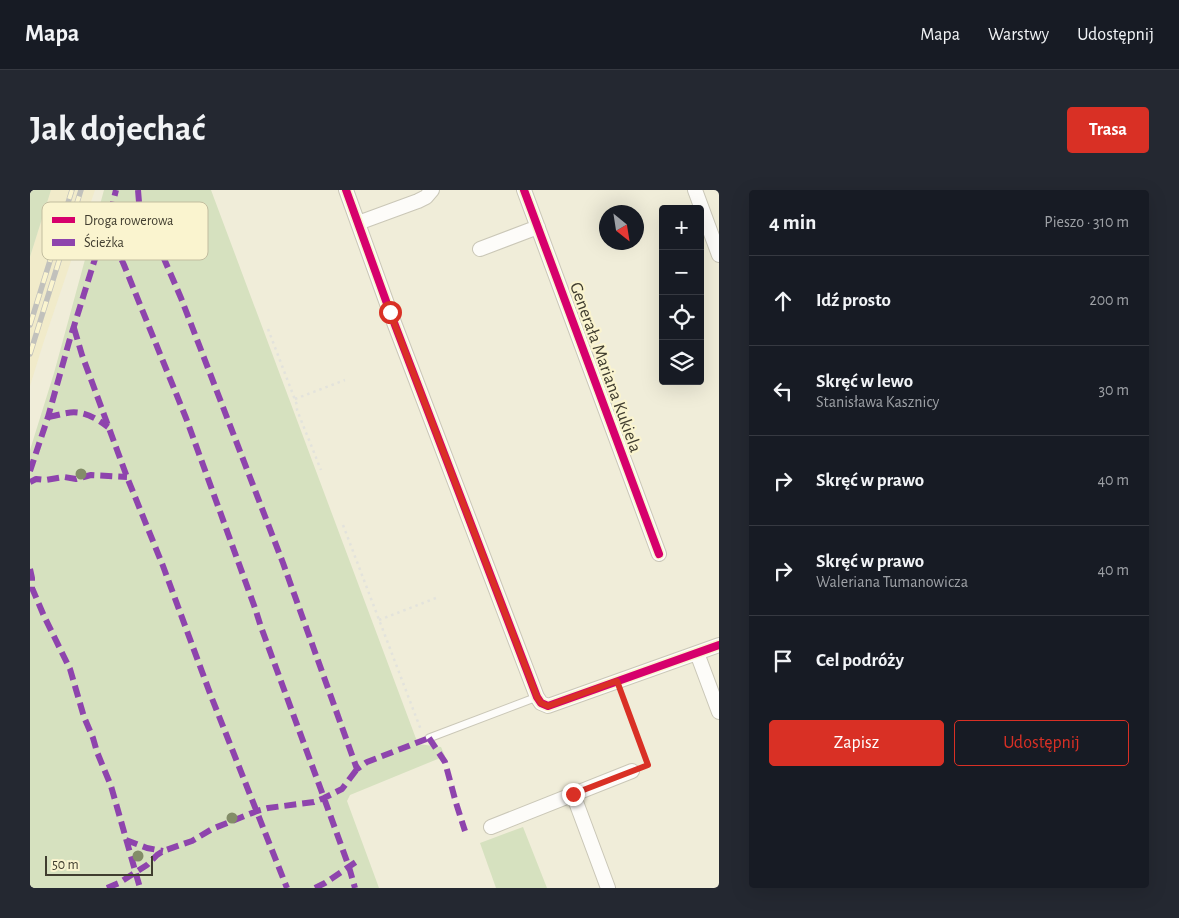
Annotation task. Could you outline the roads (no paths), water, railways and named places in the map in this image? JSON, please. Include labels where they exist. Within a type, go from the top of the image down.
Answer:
[{"type":"street","points":[[346,190],[390,312],[539,700],[548,706],[719,645]]},
{"type":"street","points":[[358,223],[426,197],[432,190]]},
{"type":"street","name":"Generała Mariana Kukiela","points":[[524,190],[659,554]]},
{"type":"street","points":[[695,190],[719,255]]},
{"type":"street","points":[[480,249],[538,227]]},
{"type":"street","points":[[697,653],[719,712]]},
{"type":"street","points":[[491,827],[632,771]]},
{"type":"street","points":[[573,794],[608,888]]},
{"type":"lane","points":[[426,736],[539,700]]},
{"type":"railway","points":[[68,202],[72,190]]},
{"type":"railway","points":[[77,202],[81,190]]},
{"type":"railway","points":[[30,325],[50,260]]},
{"type":"railway","points":[[30,354],[59,260]]}]
